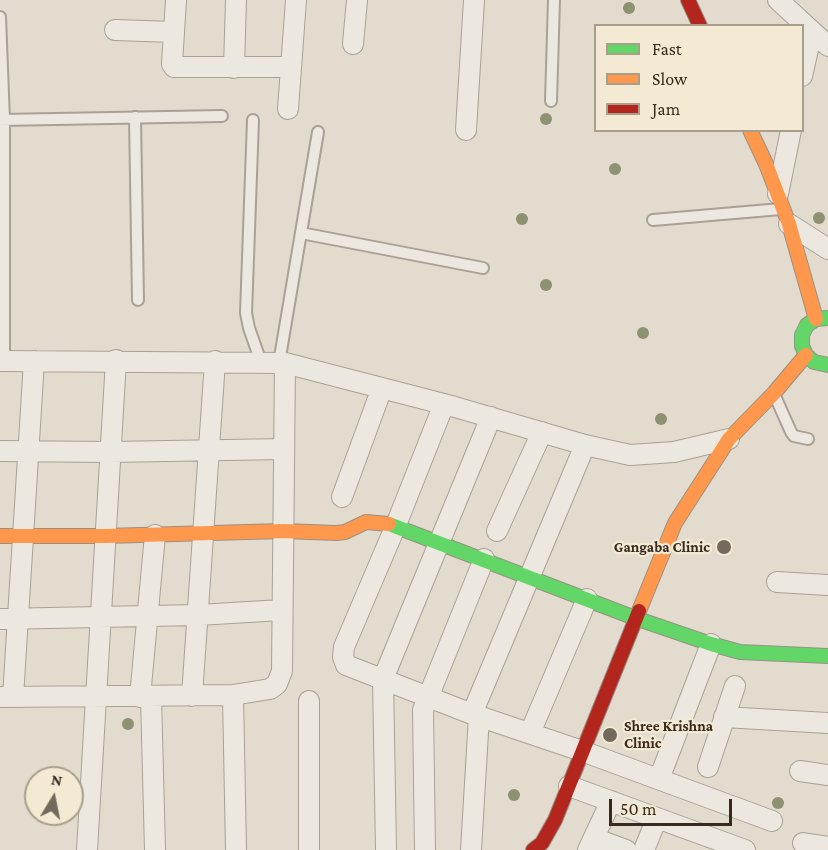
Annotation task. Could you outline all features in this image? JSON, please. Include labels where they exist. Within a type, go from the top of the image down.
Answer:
[{"type":"street","points":[[176,0],[172,64],[174,68],[291,67]]},
{"type":"street","points":[[234,68],[236,0]]},
{"type":"street","points":[[288,110],[296,0]]},
{"type":"street","points":[[353,44],[357,0]]},
{"type":"street","points":[[466,130],[474,0]]},
{"type":"street","points":[[676,0],[696,24]]},
{"type":"street","points":[[688,0],[697,24]]},
{"type":"street","points":[[778,0],[804,24]]},
{"type":"street","points":[[804,24],[828,46]]},
{"type":"street","points":[[115,30],[173,32]]},
{"type":"street","points":[[804,67],[812,32]]},
{"type":"street","points":[[751,132],[783,209],[822,319],[807,326],[802,335],[802,346],[806,356],[827,368]]},
{"type":"street","points":[[783,209],[791,132]]},
{"type":"street","points":[[783,209],[828,249]]},
{"type":"street","points":[[541,848],[569,786],[675,523],[729,439],[806,356]]},
{"type":"street","points":[[2,361],[116,360],[275,363],[444,404],[585,445],[630,455],[674,452],[729,439]]},
{"type":"street","points":[[87,850],[116,360]]},
{"type":"street","points":[[34,361],[23,536],[9,619],[6,697],[233,695],[270,689],[278,684],[282,671],[284,449],[275,363]]},
{"type":"street","points":[[192,696],[214,361]]},
{"type":"street","points":[[342,497],[382,388]]},
{"type":"street","points":[[444,404],[344,647],[342,657],[346,665],[476,715],[582,751],[772,821]]},
{"type":"street","points":[[386,850],[382,679],[491,417]]},
{"type":"street","points":[[497,531],[543,432]]},
{"type":"street","points":[[471,850],[476,715],[585,445]]},
{"type":"street","points":[[0,451],[284,449]]},
{"type":"street","points":[[0,536],[105,536],[283,531],[336,533],[366,522],[380,522],[396,525],[635,618],[711,644],[740,652],[828,656]]},
{"type":"street","points":[[155,535],[148,616],[146,696],[155,850]]},
{"type":"street","points":[[425,850],[423,717],[428,697],[484,559]]},
{"type":"street","points":[[777,582],[828,585]]},
{"type":"street","points":[[530,733],[587,599]]},
{"type":"street","points":[[9,619],[198,615],[282,610]]},
{"type":"street","points":[[659,779],[711,644]]},
{"type":"street","points":[[708,767],[735,686]]},
{"type":"street","points":[[233,695],[236,850]]},
{"type":"street","points":[[309,701],[309,850]]},
{"type":"street","points":[[724,717],[828,723]]},
{"type":"street","points":[[800,771],[828,775]]},
{"type":"street","points":[[569,786],[657,818],[699,842],[745,850]]},
{"type":"street","points":[[611,801],[591,844],[626,850]]},
{"type":"street","points":[[644,850],[657,818]]},
{"type":"street","points":[[803,843],[828,847]]},
{"type":"lane","points":[[551,101],[554,0]]},
{"type":"lane","points":[[0,16],[2,361]]},
{"type":"lane","points":[[2,120],[222,116]]},
{"type":"lane","points":[[135,117],[138,300]]},
{"type":"lane","points":[[253,120],[246,313],[249,328],[275,363]]},
{"type":"lane","points":[[275,363],[318,132]]},
{"type":"lane","points":[[653,220],[783,209]]},
{"type":"lane","points":[[301,233],[483,268]]},
{"type":"lane","points":[[774,393],[791,432],[808,439]]},
{"type":"traffic: fast","points":[[828,318],[816,319],[807,325],[802,335],[802,346],[806,355],[814,362],[828,365]]},
{"type":"traffic: fast","points":[[389,524],[635,618],[711,644],[740,652],[828,656]]},
{"type":"traffic: slow","points":[[751,132],[789,224],[816,319]]},
{"type":"traffic: slow","points":[[639,611],[675,523],[729,439],[774,393],[806,355]]},
{"type":"traffic: slow","points":[[0,536],[105,536],[283,531],[336,533],[345,532],[366,522],[389,524]]},
{"type":"traffic: jam","points":[[688,0],[699,24]]},
{"type":"traffic: jam","points":[[533,850],[542,843],[555,820],[639,611]]},
{"type":"place","name":"Gangaba Clinic","points":[[724,547]]},
{"type":"place","name":"Shree Krishna Clinic","points":[[610,735]]}]
